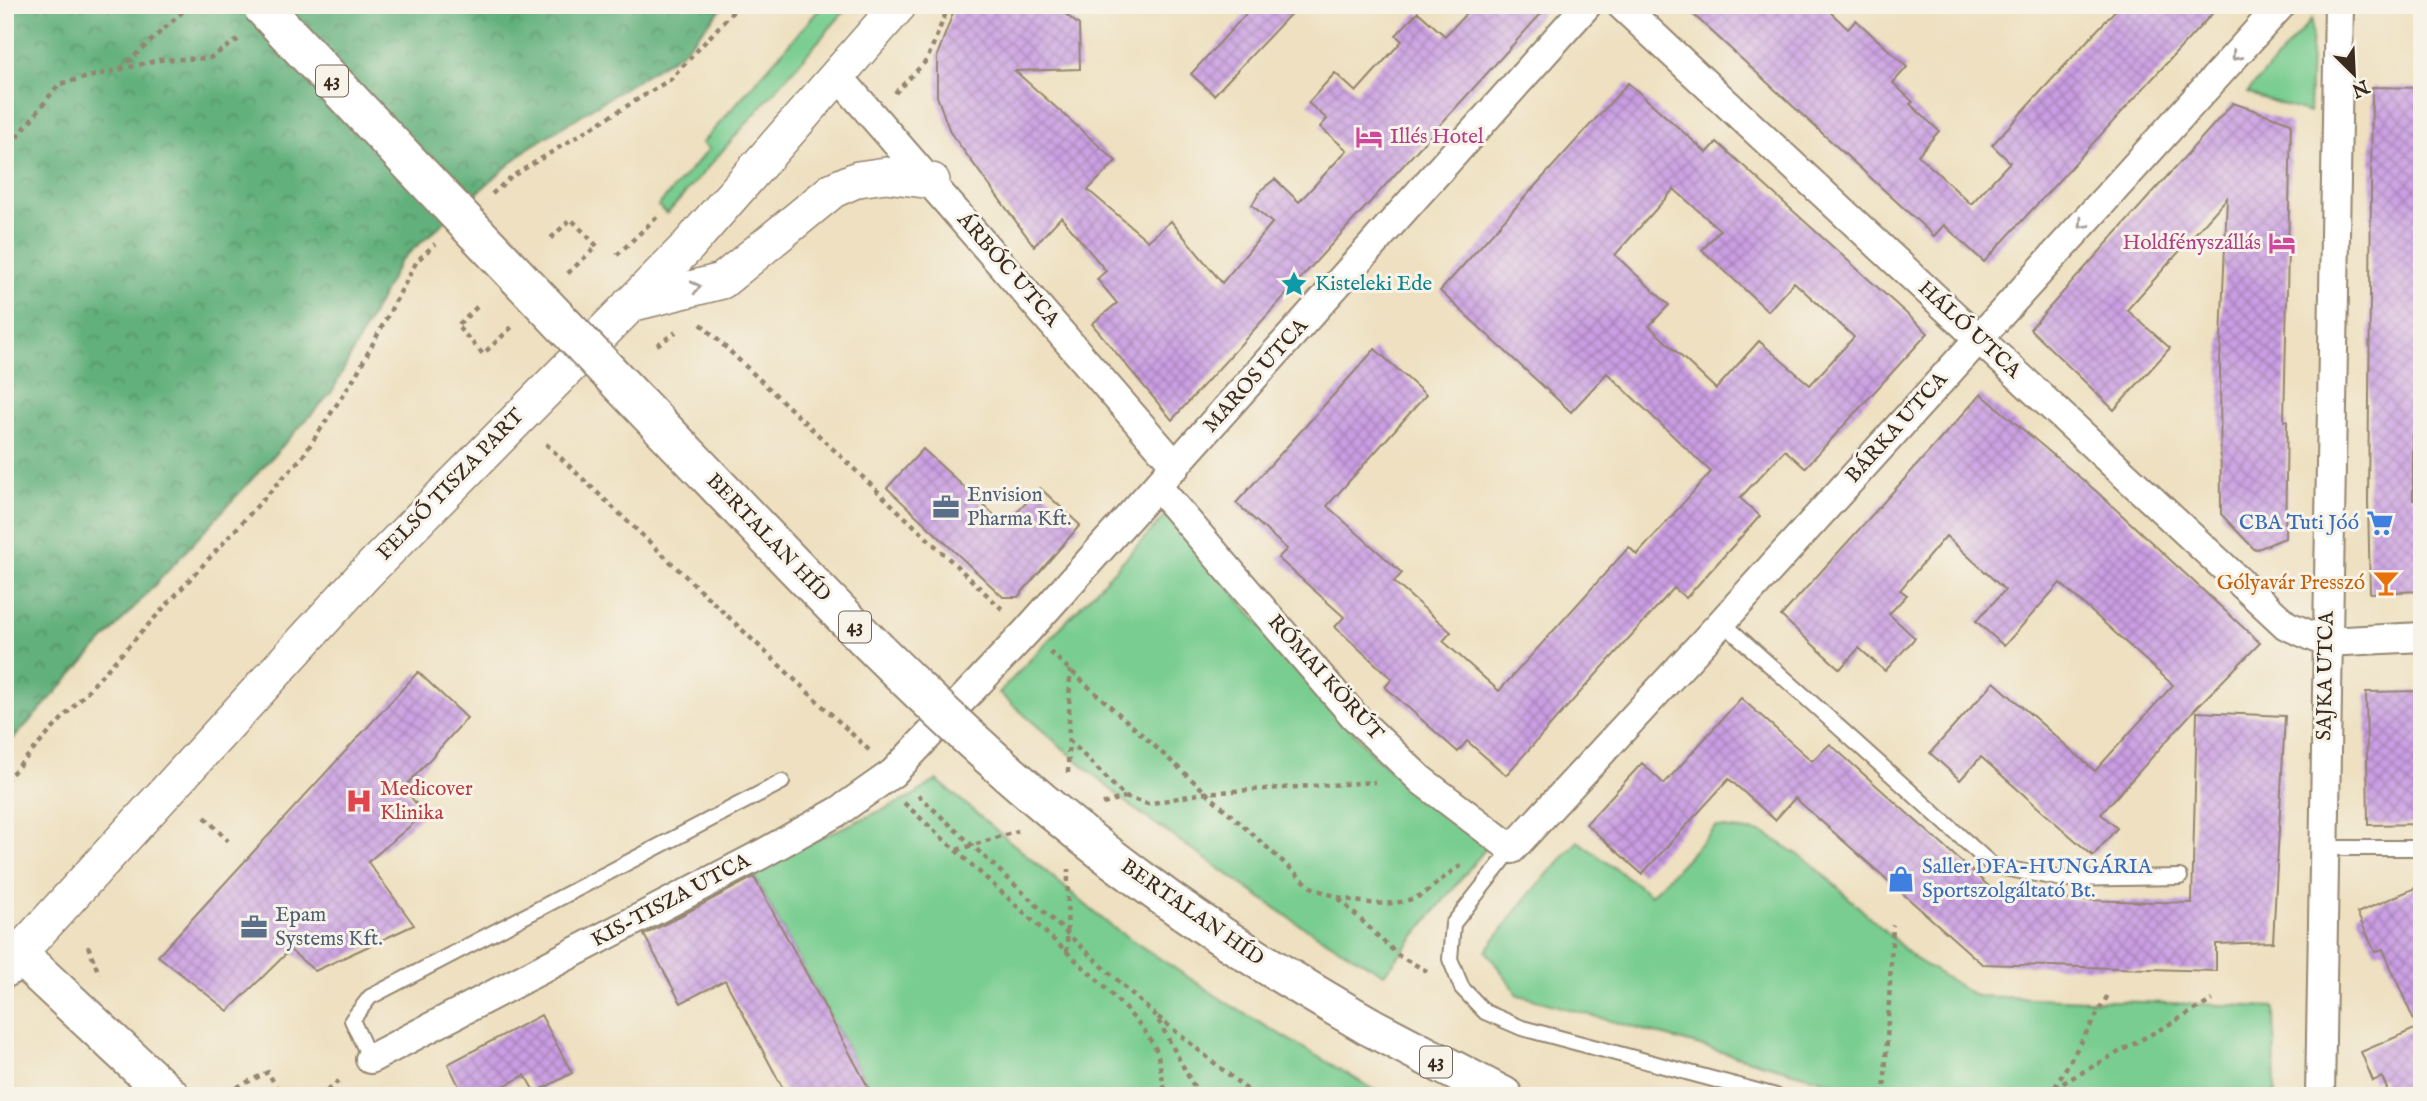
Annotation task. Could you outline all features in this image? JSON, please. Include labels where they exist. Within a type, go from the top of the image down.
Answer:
[{"type":"main road","name":"BERTALAN HÍD","points":[[253,20],[719,487],[923,696],[1051,809],[1144,883],[1250,956],[1369,1027],[1503,1096]]},
{"type":"main road","points":[[12,961],[170,1096]]},
{"type":"street","name":"FELSŐ TISZA PART","points":[[12,961],[364,575],[688,246],[899,5]]},
{"type":"street","name":"MAROS UTCA","points":[[952,713],[1587,5]]},
{"type":"street","name":"HÁLÓ UTCA","points":[[1621,5],[2286,625],[2326,642]]},
{"type":"street","name":"BÁRKA UTCA","points":[[1512,849],[1722,622],[2281,5]]},
{"type":"street","name":"SAJKA UTCA","points":[[2320,1096],[2322,848],[2339,5]]},
{"type":"street","name":"ÁRBÓC UTCA","points":[[838,76],[932,181],[1166,476]]},
{"type":"street","points":[[630,304],[722,281],[833,190],[858,179],[886,175],[932,181]]},
{"type":"street","name":"RÓMAI KÖRÚT","points":[[1166,476],[1354,716],[1421,780],[1512,849]]},
{"type":"street","points":[[2326,642],[2422,637]]},
{"type":"street","name":"KIS-TISZA UTCA","points":[[370,1059],[839,811],[886,777],[952,713]]},
{"type":"lane","points":[[1722,622],[1993,866],[2063,879],[2180,877]]},
{"type":"lane","points":[[370,1059],[352,1020],[370,997],[782,782]]},
{"type":"lane","points":[[2322,848],[2422,848]]},
{"type":"lane","points":[[1512,849],[1453,925],[1450,959],[1462,988],[1485,1012],[1521,1028],[1776,1096]]},
{"type":"path","points":[[120,70],[190,5]]},
{"type":"path","points":[[490,196],[511,177],[671,79],[739,5]]},
{"type":"path","points":[[873,115],[927,60],[950,5]]},
{"type":"path","points":[[5,153],[59,84],[159,60],[211,58],[253,20]]},
{"type":"path","points":[[617,255],[657,216]]},
{"type":"path","points":[[551,237],[570,219],[597,246],[565,275],[573,283]]},
{"type":"path","points":[[5,781],[303,456],[356,375],[417,261],[438,242]]},
{"type":"path","points":[[477,307],[457,327],[483,354],[514,325],[522,332]]},
{"type":"path","points":[[695,318],[1026,632]]},
{"type":"path","points":[[546,444],[1103,985],[1143,1028],[1157,1051],[1166,1096]]},
{"type":"path","points":[[1421,780],[1203,793],[1148,804],[1125,797],[1069,740],[1070,669],[1203,793],[1311,887],[1339,899],[1377,903],[1416,897],[1454,868],[1512,849]]},
{"type":"path","points":[[886,777],[1156,1016],[1252,1095]]},
{"type":"path","points":[[205,817],[228,841]]},
{"type":"path","points":[[1339,899],[1399,956],[1462,988]]},
{"type":"path","points":[[1884,1096],[1893,925]]},
{"type":"path","points":[[2050,1096],[2108,995]]},
{"type":"path","points":[[2054,1088],[2213,1000]]},
{"type":"path","points":[[1156,1016],[1199,1096]]},
{"type":"path","points":[[219,1096],[268,1072],[281,1096]]},
{"type":"green space","points":[[5,5],[725,5],[682,52],[527,149],[400,261],[332,392],[5,748]]},
{"type":"green space","points":[[823,5],[850,5],[667,214],[658,206],[709,149],[702,143]]},
{"type":"green space","points":[[2312,19],[2309,113],[2247,93]]},
{"type":"green space","points":[[1166,515],[1375,757],[1487,847],[1384,974],[1297,923],[1130,806],[999,693]]},
{"type":"green space","points":[[937,780],[1112,927],[1235,1008],[1385,1096],[873,1096],[750,869],[907,799]]},
{"type":"green space","points":[[1716,827],[1764,833],[1810,862],[1914,958],[1976,996],[2274,1007],[2275,1096],[1879,1096],[1518,995],[1486,951],[1532,891],[1578,841],[1651,895]]},
{"type":"building","points":[[956,5],[1054,5],[1079,25],[1080,69],[1015,71],[1116,161],[1088,190],[1148,241],[1171,221],[1222,283],[1272,223],[1252,205],[1261,190],[1275,179],[1299,202],[1347,150],[1320,127],[1327,119],[1308,103],[1335,73],[1356,92],[1402,41],[1396,35],[1418,12],[1445,36],[1474,5],[1549,5],[1172,420],[1092,324],[1117,303],[1097,279],[1106,271],[1061,217],[1034,246],[950,132],[937,96],[937,56]]},
{"type":"building","points":[[1254,5],[1299,5],[1214,95],[1191,74]]},
{"type":"building","points":[[1683,5],[1823,5],[1848,29],[1856,20],[1907,67],[1893,83],[1913,102],[1910,104],[1939,131],[1918,155],[1971,204],[2010,162],[1992,145],[2120,5],[2220,5],[1984,262],[1944,225],[1934,236]]},
{"type":"building","points":[[1628,83],[1707,153],[1717,142],[1928,333],[1805,468],[1785,450],[1740,498],[1760,516],[1686,598],[1674,588],[1506,775],[1467,741],[1458,752],[1385,687],[1392,679],[1335,627],[1344,617],[1278,558],[1287,549],[1236,503],[1375,349],[1426,395],[1327,506],[1402,573],[1394,582],[1451,632],[1443,641],[1499,691],[1629,547],[1637,555],[1711,472],[1607,373],[1571,412],[1440,291]],"holes":[[[1674,189],[1720,230],[1702,250],[1768,311],[1794,282],[1854,337],[1810,385],[1759,341],[1716,389],[1649,326],[1669,305],[1615,255]]]},
{"type":"building","points":[[2372,87],[2422,88],[2422,436],[2413,436],[2413,500],[2422,500],[2422,591],[2370,593],[2368,501]]},
{"type":"building","points":[[2233,103],[2291,123],[2284,421],[2287,421],[2285,538],[2255,550],[2221,514],[2220,362],[2227,198],[2127,310],[2170,348],[2114,410],[2030,329]]},
{"type":"building","points":[[1981,394],[2096,491],[2260,643],[2197,707],[2101,814],[2117,828],[2093,856],[1981,757],[1960,780],[1930,753],[1994,682],[2095,771],[2173,685],[2060,583],[2004,646],[1976,621],[2005,590],[1946,536],[1900,590],[1907,595],[1889,614],[1915,638],[1885,671],[1859,648],[1840,669],[1781,616]]},
{"type":"building","name":"Envision Pharma Kft.","points":[[923,449],[1005,525],[1040,488],[1080,525],[1018,597],[1003,597],[887,488]]},
{"type":"building","points":[[418,672],[467,718],[404,788],[424,814],[368,862],[414,925],[315,971],[290,950],[228,1011],[158,956]]},
{"type":"building","points":[[2422,691],[2422,824],[2368,825],[2366,692]]},
{"type":"building","points":[[1741,698],[1812,761],[1830,744],[2002,898],[2192,903],[2197,712],[2285,716],[2273,942],[2216,944],[2216,971],[1982,964],[1795,798],[1775,820],[1729,779],[1642,874],[1586,824],[1642,763],[1664,784]]},
{"type":"building","points":[[754,877],[873,1096],[787,1096],[725,980],[681,1003],[644,935]]},
{"type":"building","points":[[2422,885],[2422,1096],[2390,1096],[2382,1077],[2373,1081],[2361,1052],[2417,1028],[2383,949],[2375,952],[2357,913]]},
{"type":"building","points":[[541,1015],[572,1073],[535,1093],[525,1075],[485,1096],[464,1096],[448,1064]]},
{"type":"place","name":"Illés Hotel","points":[[1369,137]]},
{"type":"place","name":"Holdfényszállás","points":[[2282,243]]},
{"type":"place","name":"Kisteleki Ede","points":[[1294,284]]},
{"type":"place","name":"Envision Pharma Kft.","points":[[946,507]]},
{"type":"place","name":"CBA Tuti Jóó","points":[[2380,523]]},
{"type":"place","name":"Gólyavár Presszó","points":[[2386,583]]},
{"type":"place","name":"Medicover Klinika","points":[[359,801]]},
{"type":"place","name":"Saller DFA-HUNGÁRIA Sportszolgáltató Bt.","points":[[1901,879]]},
{"type":"place","name":"Epam Systems Kft.","points":[[254,927]]}]
